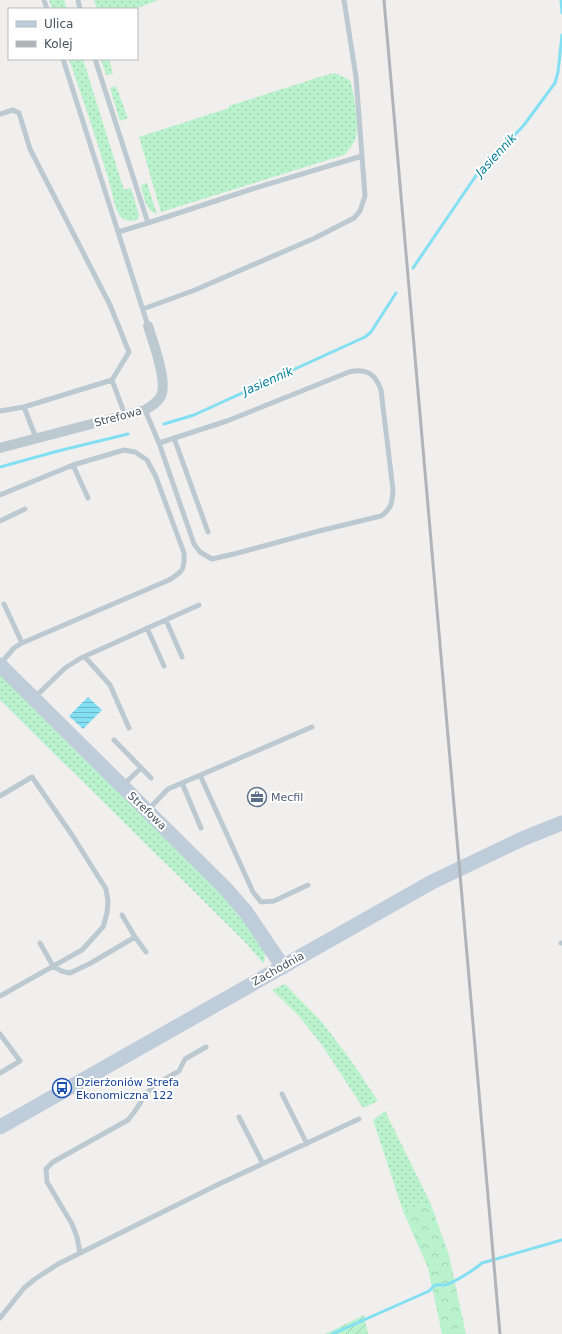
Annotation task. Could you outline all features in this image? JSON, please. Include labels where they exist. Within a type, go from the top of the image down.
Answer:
[{"type":"street","name":"Strefowa","points":[[0,448],[145,410],[158,400],[162,394],[164,381],[148,326]]},
{"type":"street","name":"Strefowa","points":[[0,665],[230,893],[246,912],[283,966]]},
{"type":"street","name":"Zachodnia","points":[[0,1127],[432,882],[522,839],[562,823]]},
{"type":"lane","points":[[143,309],[195,290],[314,238],[354,218],[360,211],[365,196],[362,156],[356,77],[344,0]]},
{"type":"lane","points":[[64,60],[148,326]]},
{"type":"lane","points":[[95,60],[148,223]]},
{"type":"lane","points":[[0,114],[13,110],[19,113],[30,150],[110,305],[129,352],[112,380],[24,408],[0,411]]},
{"type":"lane","points":[[118,232],[252,189],[362,156]]},
{"type":"lane","points":[[145,410],[159,443],[194,544],[200,552],[212,558],[234,554],[381,516],[388,511],[392,504],[393,490],[381,390],[378,382],[372,375],[365,372],[357,370],[349,372],[227,422],[159,443]]},
{"type":"lane","points":[[112,380],[125,415]]},
{"type":"lane","points":[[24,408],[36,438]]},
{"type":"lane","points":[[174,438],[208,532]]},
{"type":"lane","points":[[0,495],[73,465],[124,450],[135,452],[147,460],[156,477],[184,554],[185,565],[181,572],[169,580],[22,643],[14,648],[0,665]]},
{"type":"lane","points":[[73,465],[88,498]]},
{"type":"lane","points":[[0,521],[25,509]]},
{"type":"lane","points":[[4,604],[22,643]]},
{"type":"lane","points":[[34,699],[65,668],[85,657],[199,605]]},
{"type":"lane","points":[[166,620],[182,658]]},
{"type":"lane","points":[[147,628],[164,666]]},
{"type":"lane","points":[[85,657],[110,685],[129,728]]},
{"type":"lane","points":[[147,811],[168,790],[312,727]]},
{"type":"lane","points":[[114,740],[151,778]]},
{"type":"lane","points":[[122,786],[141,768]]},
{"type":"lane","points":[[200,775],[253,892],[260,902],[274,901],[308,885]]},
{"type":"lane","points":[[0,796],[32,777],[72,835],[106,889],[108,901],[107,913],[102,927],[82,950],[0,996]]},
{"type":"lane","points":[[182,783],[201,828]]},
{"type":"lane","points":[[122,915],[146,952]]},
{"type":"lane","points":[[40,943],[54,966],[61,971],[70,973],[91,964],[135,937]]},
{"type":"lane","points":[[0,1034],[20,1061],[0,1073]]},
{"type":"lane","points":[[80,1253],[77,1237],[72,1224],[47,1182],[46,1168],[53,1162],[128,1120],[153,1086],[179,1071],[185,1059],[206,1047]]},
{"type":"lane","points":[[282,1094],[306,1144]]},
{"type":"lane","points":[[239,1117],[263,1164]]},
{"type":"lane","points":[[0,1318],[24,1288],[46,1271],[210,1189],[359,1119]]},
{"type":"green space","points":[[49,0],[64,0],[67,8],[52,8]]},
{"type":"green space","points":[[94,0],[159,0],[137,8],[97,8]]},
{"type":"green space","points":[[69,60],[83,60],[124,190],[131,188],[139,215],[137,220],[130,221],[124,219],[120,216],[116,209],[100,150]]},
{"type":"green space","points":[[101,60],[109,60],[113,74],[106,75]]},
{"type":"green space","points":[[335,73],[350,80],[356,108],[356,137],[351,147],[344,155],[161,212],[139,137],[229,108],[229,106]]},
{"type":"green space","points":[[116,86],[128,118],[120,121],[110,88]]},
{"type":"green space","points":[[147,183],[157,214],[147,206],[144,198],[141,185]]},
{"type":"green space","points":[[0,674],[217,889],[254,933],[265,954],[264,964],[244,941],[0,700]]},
{"type":"green space","points":[[285,984],[322,1022],[350,1059],[378,1101],[363,1108],[322,1045],[298,1015],[272,990]]},
{"type":"green space","points":[[385,1111],[430,1202],[403,1211],[373,1120]]},
{"type":"green space","points":[[430,1202],[449,1255],[466,1334],[442,1334],[428,1268],[403,1211]]},
{"type":"green space","points":[[364,1315],[368,1334],[325,1334]]},
{"type":"water","points":[[88,697],[102,710],[83,729],[69,716]]},
{"type":"waterway","name":"Jasiennik","points":[[561,0],[562,13]]},
{"type":"waterway","name":"Jasiennik","points":[[413,268],[475,177],[524,125],[555,83],[558,72],[562,35]]},
{"type":"waterway","name":"Jasiennik","points":[[164,424],[194,415],[365,337],[371,332],[396,293]]},
{"type":"waterway","name":"Jasiennik","points":[[0,467],[128,434]]},
{"type":"waterway","points":[[332,1334],[429,1291],[435,1285],[445,1285],[454,1281],[482,1263],[562,1240]]},
{"type":"railway","points":[[384,0],[500,1334]]},
{"type":"place","name":"Mecfil","points":[[257,797]]},
{"type":"place","name":"Dzierżoniów Strefa Ekonomiczna 122","points":[[62,1088]]}]
